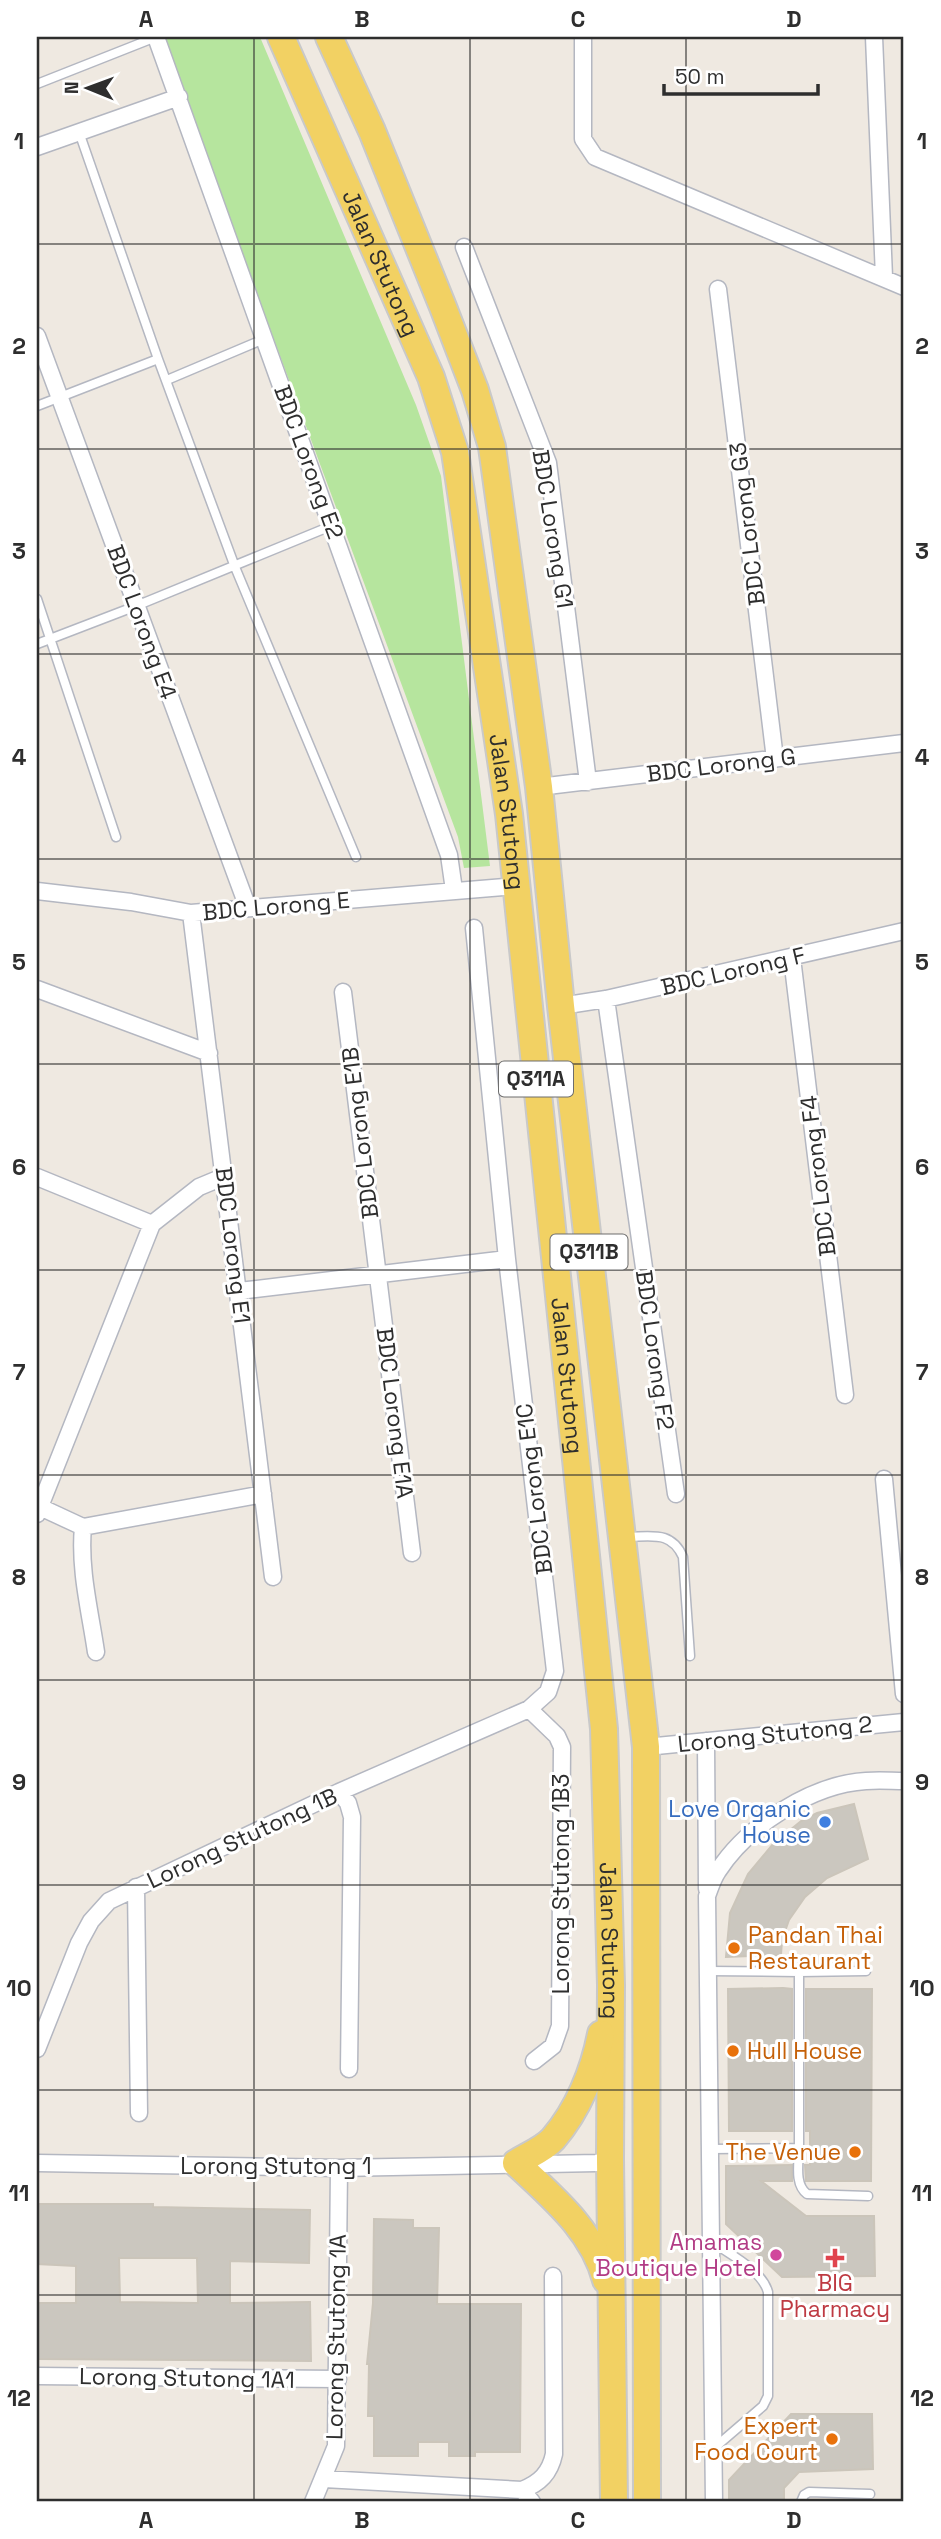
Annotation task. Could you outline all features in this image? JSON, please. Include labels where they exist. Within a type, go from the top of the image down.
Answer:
[{"type":"main road","name":"Jalan Stutong","points":[[281,37],[431,377],[455,453],[509,814],[604,1729],[611,1985],[614,2502]]},
{"type":"main road","name":"Jalan Stutong","points":[[329,37],[372,131],[443,307],[475,390],[492,447],[538,787],[646,1747],[647,2502]]},
{"type":"main road","points":[[509,814],[517,798],[538,787]]},
{"type":"main road","points":[[610,2159],[629,2146],[640,2131],[636,1968],[637,1934],[646,1896]]},
{"type":"main road","points":[[611,1985],[596,2060],[575,2107],[552,2140],[516,2163],[584,2232],[601,2263],[613,2309]]},
{"type":"street","name":"BDC Lorong E2","points":[[156,37],[449,855],[454,890]]},
{"type":"street","points":[[583,37],[583,139],[595,158],[884,277],[904,288]]},
{"type":"street","points":[[874,37],[884,277]]},
{"type":"street","points":[[37,147],[179,97]]},
{"type":"street","name":"BDC Lorong G1","points":[[464,247],[548,463],[588,782]]},
{"type":"street","name":"BDC Lorong G3","points":[[718,289],[775,759]]},
{"type":"street","name":"BDC Lorong E4","points":[[37,336],[248,908]]},
{"type":"street","name":"BDC Lorong G","points":[[538,787],[904,743]]},
{"type":"street","name":"BDC Lorong E","points":[[37,891],[131,902],[191,913],[516,886]]},
{"type":"street","name":"BDC Lorong E1","points":[[191,913],[273,1577]]},
{"type":"street","name":"BDC Lorong E1C","points":[[474,928],[507,1259],[555,1671],[548,1692],[529,1709]]},
{"type":"street","name":"BDC Lorong F","points":[[561,1006],[606,999],[904,931]]},
{"type":"street","name":"BDC Lorong F4","points":[[792,958],[845,1395]]},
{"type":"street","points":[[37,989],[208,1054]]},
{"type":"street","name":"BDC Lorong E1B","points":[[343,992],[377,1273]]},
{"type":"street","name":"BDC Lorong F2","points":[[606,999],[676,1494]]},
{"type":"street","points":[[37,1177],[152,1224]]},
{"type":"street","points":[[223,1177],[199,1187],[152,1224],[38,1510],[83,1527],[263,1494]]},
{"type":"street","points":[[239,1291],[507,1259]]},
{"type":"street","name":"BDC Lorong E1A","points":[[377,1273],[412,1553]]},
{"type":"street","points":[[884,1479],[904,1695]]},
{"type":"street","points":[[83,1527],[81,1544],[84,1577],[96,1652]]},
{"type":"street","name":"Lorong Stutong 1B","points":[[37,2049],[79,1942],[91,1921],[109,1901],[339,1792],[529,1709]]},
{"type":"street","name":"Lorong Stutong 1B3","points":[[529,1709],[557,1736],[562,1746],[560,2026],[552,2046],[534,2061]]},
{"type":"street","name":"Lorong Stutong 2","points":[[646,1747],[904,1722]]},
{"type":"street","points":[[706,1741],[714,2502]]},
{"type":"street","points":[[706,1896],[718,1871],[767,1820],[803,1799],[830,1788],[865,1781],[904,1782]]},
{"type":"street","points":[[339,1792],[348,1803],[352,1817],[349,2069]]},
{"type":"street","points":[[136,1887],[139,2113]]},
{"type":"street","name":"Lorong Stutong 1","points":[[37,2163],[339,2168],[597,2163],[610,2159]]},
{"type":"street","name":"Lorong Stutong 1A","points":[[313,2502],[336,2446],[339,2168]]},
{"type":"street","points":[[324,2479],[527,2496],[551,2468],[554,2454],[553,2276]]},
{"type":"street","name":"Lorong Stutong 1A1","points":[[37,2376],[338,2379]]},
{"type":"lane","points":[[37,84],[156,37]]},
{"type":"lane","points":[[79,132],[158,359],[235,566],[356,858]]},
{"type":"lane","points":[[167,380],[264,338]]},
{"type":"lane","points":[[37,406],[158,359]]},
{"type":"lane","points":[[37,644],[331,526]]},
{"type":"lane","points":[[37,599],[116,837]]},
{"type":"lane","points":[[622,1537],[670,1539],[678,1545],[683,1557],[690,1656]]},
{"type":"lane","points":[[708,1971],[866,1971]]},
{"type":"lane","points":[[799,1972],[801,2190],[807,2194],[868,2196]]},
{"type":"lane","points":[[710,2149],[799,2148]]},
{"type":"lane","points":[[711,2241],[759,2276],[768,2292],[768,2396],[763,2406],[713,2449]]},
{"type":"lane","points":[[801,2502],[809,2492],[870,2494]]},
{"type":"green space","points":[[162,37],[260,37],[416,405],[441,476],[490,866],[464,868],[458,837]]},
{"type":"building","points":[[854,1804],[868,1859],[827,1878],[805,1897],[789,1920],[782,1940],[781,1955],[726,1957],[730,1913],[748,1874],[773,1844],[801,1821],[817,1813]]},
{"type":"building","points":[[728,1989],[792,1989],[792,2131],[729,2131]]},
{"type":"building","points":[[806,1989],[872,1989],[871,2181],[806,2181],[805,2165],[810,2165],[810,2131],[806,2131]]},
{"type":"building","points":[[792,2165],[792,2181],[761,2181],[806,2216],[874,2216],[875,2276],[782,2277],[726,2224],[726,2166]]},
{"type":"building","points":[[37,2204],[153,2204],[153,2207],[310,2210],[309,2263],[230,2261],[230,2303],[310,2302],[311,2361],[37,2359],[37,2303],[76,2303],[76,2266],[37,2264]],"holes":[[[119,2258],[197,2258],[198,2303],[120,2302]]]},
{"type":"building","points":[[374,2219],[413,2220],[413,2228],[439,2228],[437,2304],[521,2304],[520,2452],[475,2452],[475,2456],[449,2456],[449,2442],[418,2442],[418,2456],[374,2456],[374,2416],[368,2416],[367,2364],[373,2303]]},
{"type":"building","points":[[791,2414],[872,2414],[873,2469],[799,2472],[784,2488],[784,2502],[729,2502],[729,2480]]},
{"type":"place","name":"Love Organic House","points":[[825,1822]]},
{"type":"place","name":"Pandan Thai Restaurant","points":[[734,1948]]},
{"type":"place","name":"Hull House","points":[[733,2051]]},
{"type":"place","name":"The Venue","points":[[855,2152]]},
{"type":"place","name":"Amamas Boutique Hotel","points":[[776,2255]]},
{"type":"place","name":"BIG Pharmacy","points":[[835,2258]]},
{"type":"place","name":"Expert Food Court","points":[[832,2439]]}]
